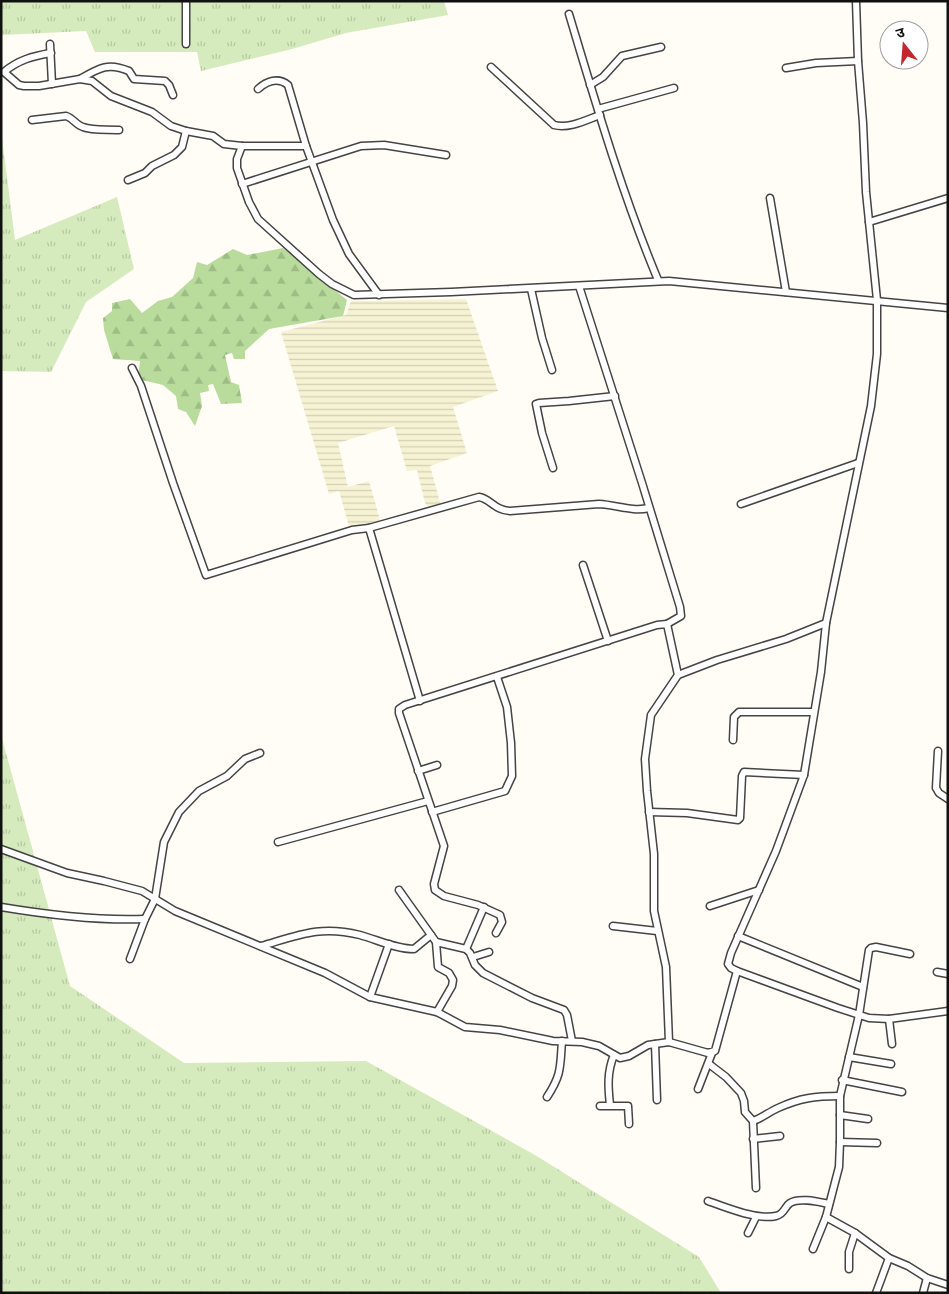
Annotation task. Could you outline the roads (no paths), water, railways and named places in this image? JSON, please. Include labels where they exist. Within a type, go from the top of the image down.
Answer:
[{"type":"street","points":[[186,1],[186,44]]},
{"type":"street","points":[[856,1],[858,61],[869,222],[877,300],[875,379],[837,577],[826,623],[822,665],[804,775],[776,851],[738,936],[728,964],[737,971],[859,1015],[876,1019],[948,1011]]},
{"type":"street","points":[[569,14],[626,200],[658,280]]},
{"type":"street","points":[[50,44],[52,84]]},
{"type":"street","points":[[590,85],[603,77],[616,61],[626,54],[661,47]]},
{"type":"street","points":[[50,53],[23,60],[4,72],[20,85],[39,86],[80,79],[97,69],[108,66],[129,71],[134,79],[165,81],[173,95]]},
{"type":"street","points":[[786,68],[816,63],[858,61]]},
{"type":"street","points":[[491,67],[554,125],[560,126],[570,125],[599,112],[674,88]]},
{"type":"street","points":[[80,79],[95,82],[116,98],[152,112],[171,126],[208,135],[221,143],[242,146],[306,146]]},
{"type":"street","points":[[258,89],[270,81],[282,81],[288,85],[306,146],[333,220],[349,254],[379,295]]},
{"type":"street","points":[[32,120],[66,116],[85,128],[119,130]]},
{"type":"street","points":[[128,180],[145,173],[152,166],[174,155],[182,148],[186,131]]},
{"type":"street","points":[[242,146],[236,163],[242,184],[258,219],[318,274],[332,284],[354,295],[579,286],[658,280],[948,308]]},
{"type":"street","points":[[242,184],[361,146],[398,147],[446,155]]},
{"type":"street","points":[[770,198],[786,292]]},
{"type":"street","points":[[869,222],[948,198]]},
{"type":"street","points":[[496,933],[501,924],[502,917],[484,907],[444,896],[435,890],[434,884],[444,846],[399,709],[405,705],[657,625],[667,624],[679,619],[681,615],[579,286]]},
{"type":"street","points":[[532,288],[542,338],[552,370]]},
{"type":"street","points":[[132,368],[142,386],[170,475],[206,574],[256,561],[352,530],[369,528],[405,516],[479,497],[484,498],[499,509],[510,511],[599,504],[613,505],[632,510],[649,508]]},
{"type":"street","points":[[553,468],[542,433],[536,404],[614,396]]},
{"type":"street","points":[[741,504],[858,463]]},
{"type":"street","points":[[369,528],[420,701]]},
{"type":"street","points":[[583,565],[608,641]]},
{"type":"street","points":[[668,1042],[666,967],[654,911],[654,854],[645,759],[651,715],[678,675],[717,660],[786,639],[826,623]]},
{"type":"street","points":[[667,624],[678,675]]},
{"type":"street","points":[[432,812],[505,791],[512,776],[511,744],[507,706],[496,677]]},
{"type":"street","points":[[733,740],[734,717],[739,712],[813,712]]},
{"type":"street","points":[[938,751],[936,788],[939,793],[948,799]]},
{"type":"street","points":[[130,959],[145,919],[155,899],[164,842],[179,812],[199,791],[227,776],[245,759],[260,752]]},
{"type":"street","points":[[418,771],[437,765]]},
{"type":"street","points":[[649,812],[687,813],[738,820],[740,818],[742,776],[744,772],[804,775]]},
{"type":"street","points":[[278,842],[428,801]]},
{"type":"street","points":[[1,849],[68,873],[104,880],[142,892],[176,911],[336,978],[370,997],[437,1012],[466,1027],[500,1030],[546,1040],[572,1041],[599,1046],[614,1055],[624,1057],[641,1048],[668,1042],[712,1053]]},
{"type":"street","points":[[399,890],[436,942],[438,967],[449,974],[453,980],[452,986],[437,1012]]},
{"type":"street","points":[[710,906],[759,890]]},
{"type":"street","points":[[466,949],[484,907]]},
{"type":"street","points":[[1,908],[88,918],[115,920],[145,919]]},
{"type":"street","points":[[613,926],[657,931]]},
{"type":"street","points":[[261,946],[327,930],[352,933],[409,949],[416,948],[431,934]]},
{"type":"street","points":[[738,936],[863,987]]},
{"type":"street","points":[[436,942],[466,949],[473,957],[478,969],[488,976],[532,998],[564,1010],[567,1015],[572,1041]]},
{"type":"street","points":[[370,997],[389,944]]},
{"type":"street","points":[[814,1249],[826,1217],[839,1167],[842,1080],[859,1015],[871,948],[881,948],[910,954]]},
{"type":"street","points":[[473,957],[489,952]]},
{"type":"street","points":[[698,1089],[712,1053],[717,1049],[737,971]]},
{"type":"street","points":[[937,972],[948,974]]},
{"type":"street","points":[[889,1019],[892,1044]]},
{"type":"street","points":[[547,1097],[557,1081],[561,1069],[562,1042]]},
{"type":"street","points":[[655,1044],[657,1100]]},
{"type":"street","points":[[610,1105],[609,1067],[614,1055]]},
{"type":"street","points":[[849,1057],[891,1064]]},
{"type":"street","points":[[709,1064],[726,1077],[741,1093],[745,1112],[753,1121],[756,1188]]},
{"type":"street","points":[[842,1080],[902,1092]]},
{"type":"street","points":[[753,1121],[778,1108],[806,1098],[840,1096]]},
{"type":"street","points":[[600,1106],[628,1106],[629,1124]]},
{"type":"street","points":[[840,1115],[868,1119]]},
{"type":"street","points":[[753,1139],[780,1136]]},
{"type":"street","points":[[840,1142],[877,1143]]},
{"type":"street","points":[[708,1201],[756,1217],[779,1215],[784,1213],[790,1203],[795,1202],[807,1201],[829,1204]]},
{"type":"street","points":[[748,1233],[756,1217]]},
{"type":"street","points":[[826,1217],[855,1233],[889,1258],[927,1278],[948,1285]]},
{"type":"street","points":[[849,1269],[849,1252],[855,1233]]},
{"type":"street","points":[[876,1293],[889,1258]]},
{"type":"street","points":[[922,1293],[927,1278]]}]
